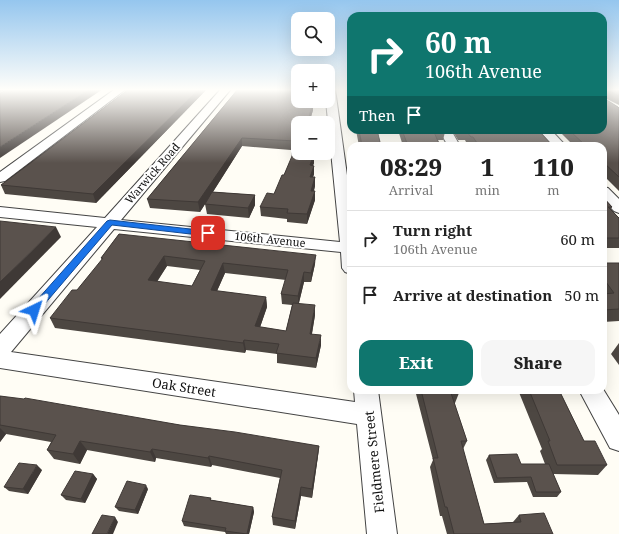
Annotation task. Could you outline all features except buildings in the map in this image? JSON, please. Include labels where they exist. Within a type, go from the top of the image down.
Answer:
[{"type":"street","points":[[0,178],[87,114]]},
{"type":"street","name":"Warwick Road","points":[[0,349],[204,114]]},
{"type":"street","points":[[333,114],[347,231]]},
{"type":"street","points":[[549,134],[556,142]]},
{"type":"street","points":[[607,195],[619,208]]},
{"type":"street","name":"106th Avenue","points":[[0,212],[110,222],[347,248]]},
{"type":"street","name":"Oak Street","points":[[0,359],[367,402]]},
{"type":"street","points":[[593,394],[619,439]]},
{"type":"street","name":"Fieldmere Street","points":[[367,402],[382,534]]},
{"type":"route","points":[[34,310],[110,222],[208,233]]}]
